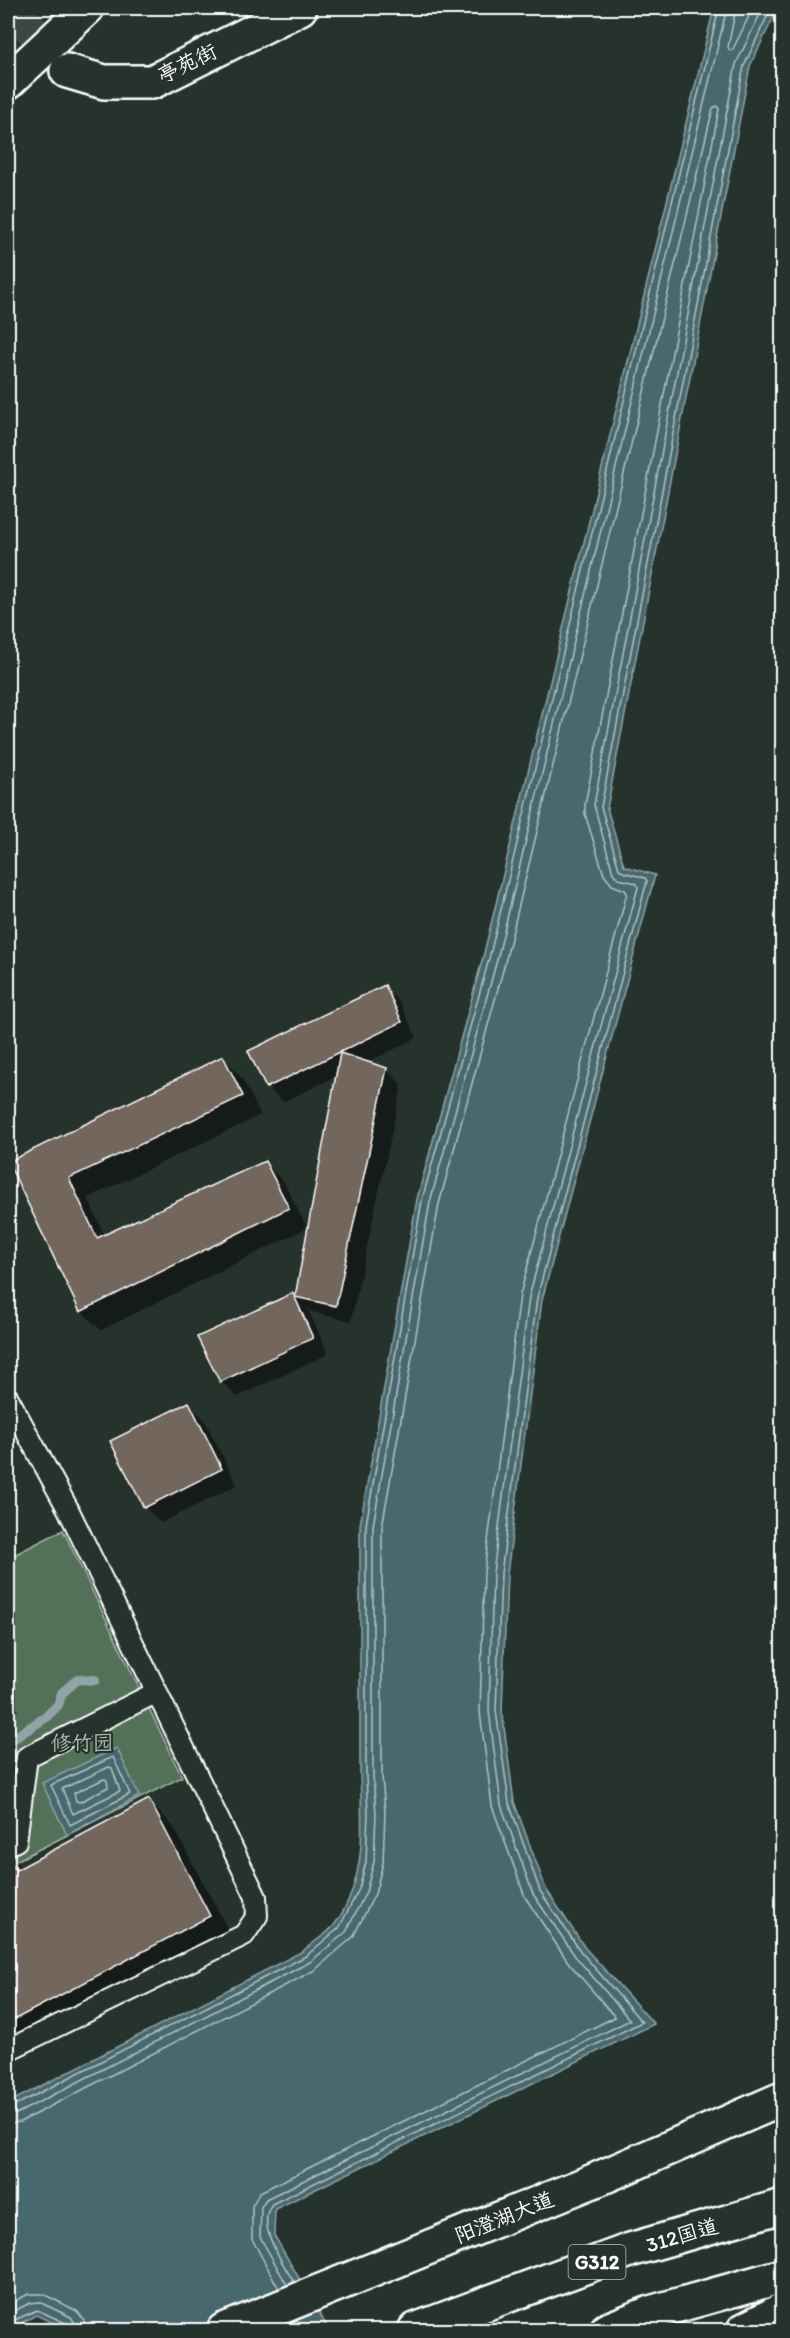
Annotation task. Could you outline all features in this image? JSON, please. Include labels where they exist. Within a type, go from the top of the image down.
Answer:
[{"type":"main road","points":[[8,82],[87,8]]},
{"type":"main road","name":"亭苑街","points":[[67,71],[104,82],[152,82],[300,8]]},
{"type":"main road","name":"阳澄湖大道","points":[[224,2331],[598,2179],[783,2099]]},
{"type":"main road","name":"312国道","points":[[415,2331],[630,2250],[783,2206]]},
{"type":"main road","points":[[607,2331],[650,2313],[783,2276]]},
{"type":"main road","points":[[744,2331],[783,2310]]},
{"type":"lane","points":[[8,1398],[68,1509],[256,1897],[257,1916],[244,1935],[8,2050]]},
{"type":"lane","points":[[8,1845],[16,1841],[27,1758],[157,1692]]},
{"type":"green space","name":"修竹园","points":[[63,1530],[182,1777],[8,1865],[8,1558]]},
{"type":"water","points":[[714,8],[778,8],[750,66],[607,808],[624,866],[655,875],[542,1300],[507,1574],[502,1711],[514,1802],[546,1889],[585,1948],[654,2024],[275,2209],[274,2235],[329,2330],[68,2330],[36,2315],[8,2330],[8,2103],[303,1951],[332,1928],[352,1890],[362,1834],[360,1525],[417,1199],[483,957]]},
{"type":"water","points":[[117,1748],[139,1796],[67,1835],[42,1783]]},
{"type":"building","points":[[385,985],[402,1022],[266,1088],[248,1051]]},
{"type":"building","points":[[340,1053],[387,1068],[336,1306],[295,1297]]},
{"type":"building","points":[[223,1056],[243,1096],[69,1178],[97,1238],[265,1161],[289,1208],[80,1312],[8,1162]]},
{"type":"building","points":[[293,1293],[313,1338],[220,1382],[197,1337]]},
{"type":"building","points":[[189,1402],[222,1469],[144,1508],[110,1441]]},
{"type":"building","points":[[149,1799],[210,1916],[8,2023],[8,1857],[16,1870]]},
{"type":"waterway","points":[[8,1742],[46,1717],[58,1705],[62,1693],[78,1679],[95,1680]]},
{"type":"tunnel","points":[[13,8],[64,68]]}]
